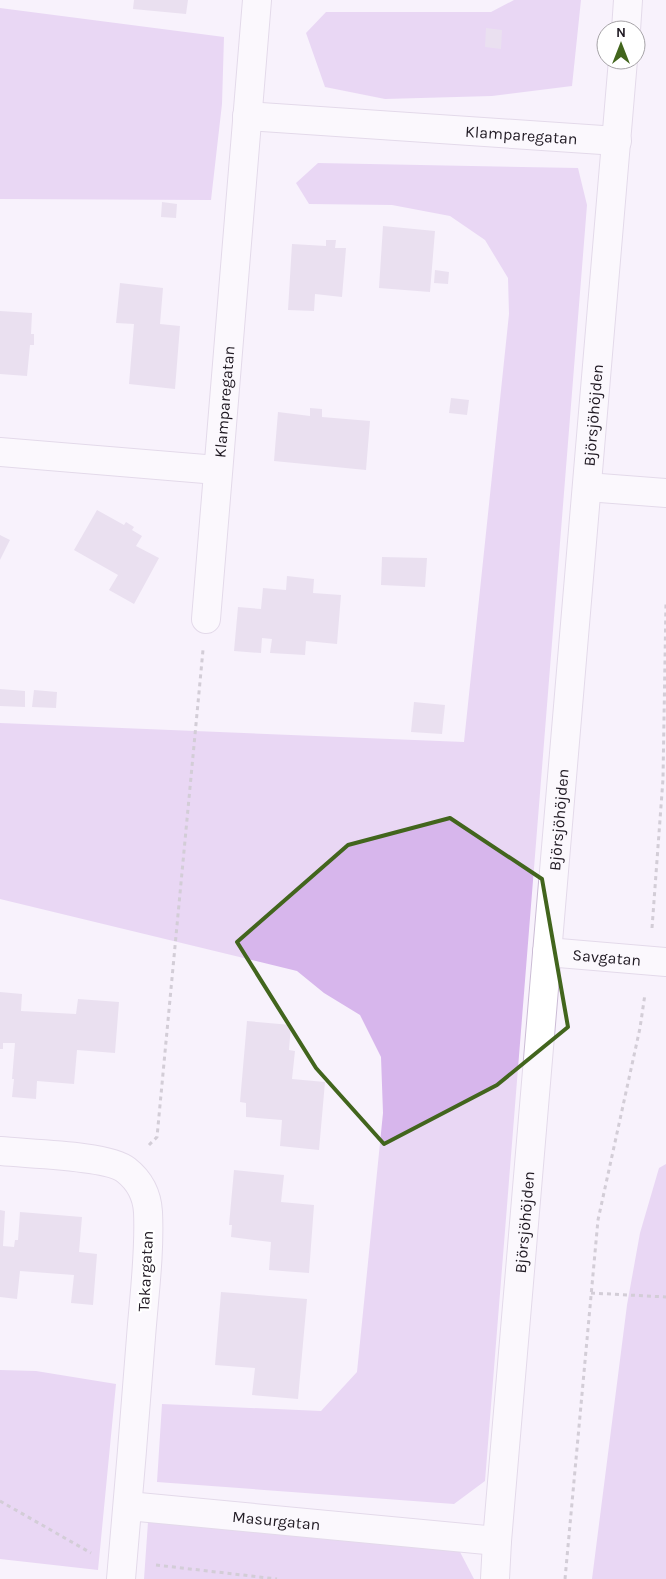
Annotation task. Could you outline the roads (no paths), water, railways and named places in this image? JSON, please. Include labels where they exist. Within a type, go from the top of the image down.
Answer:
[{"type":"street","name":"Klamparegatan","points":[[0,452],[217,470],[257,0]]},
{"type":"street","points":[[627,20],[628,0]]},
{"type":"street","name":"Björsjöhöjden","points":[[495,1579],[622,70]]},
{"type":"street","name":"Klamparegatan","points":[[247,116],[616,141]]},
{"type":"street","points":[[206,619],[217,470]]},
{"type":"street","points":[[587,487],[666,493]]},
{"type":"street","name":"Savgatan","points":[[547,952],[658,961]]},
{"type":"street","name":"Takargatan","points":[[0,1151],[107,1161],[125,1169],[137,1181],[144,1192],[148,1212],[147,1258],[128,1506]]},
{"type":"street","points":[[121,1579],[128,1506]]},
{"type":"street","name":"Masurgatan","points":[[128,1506],[497,1541]]}]
